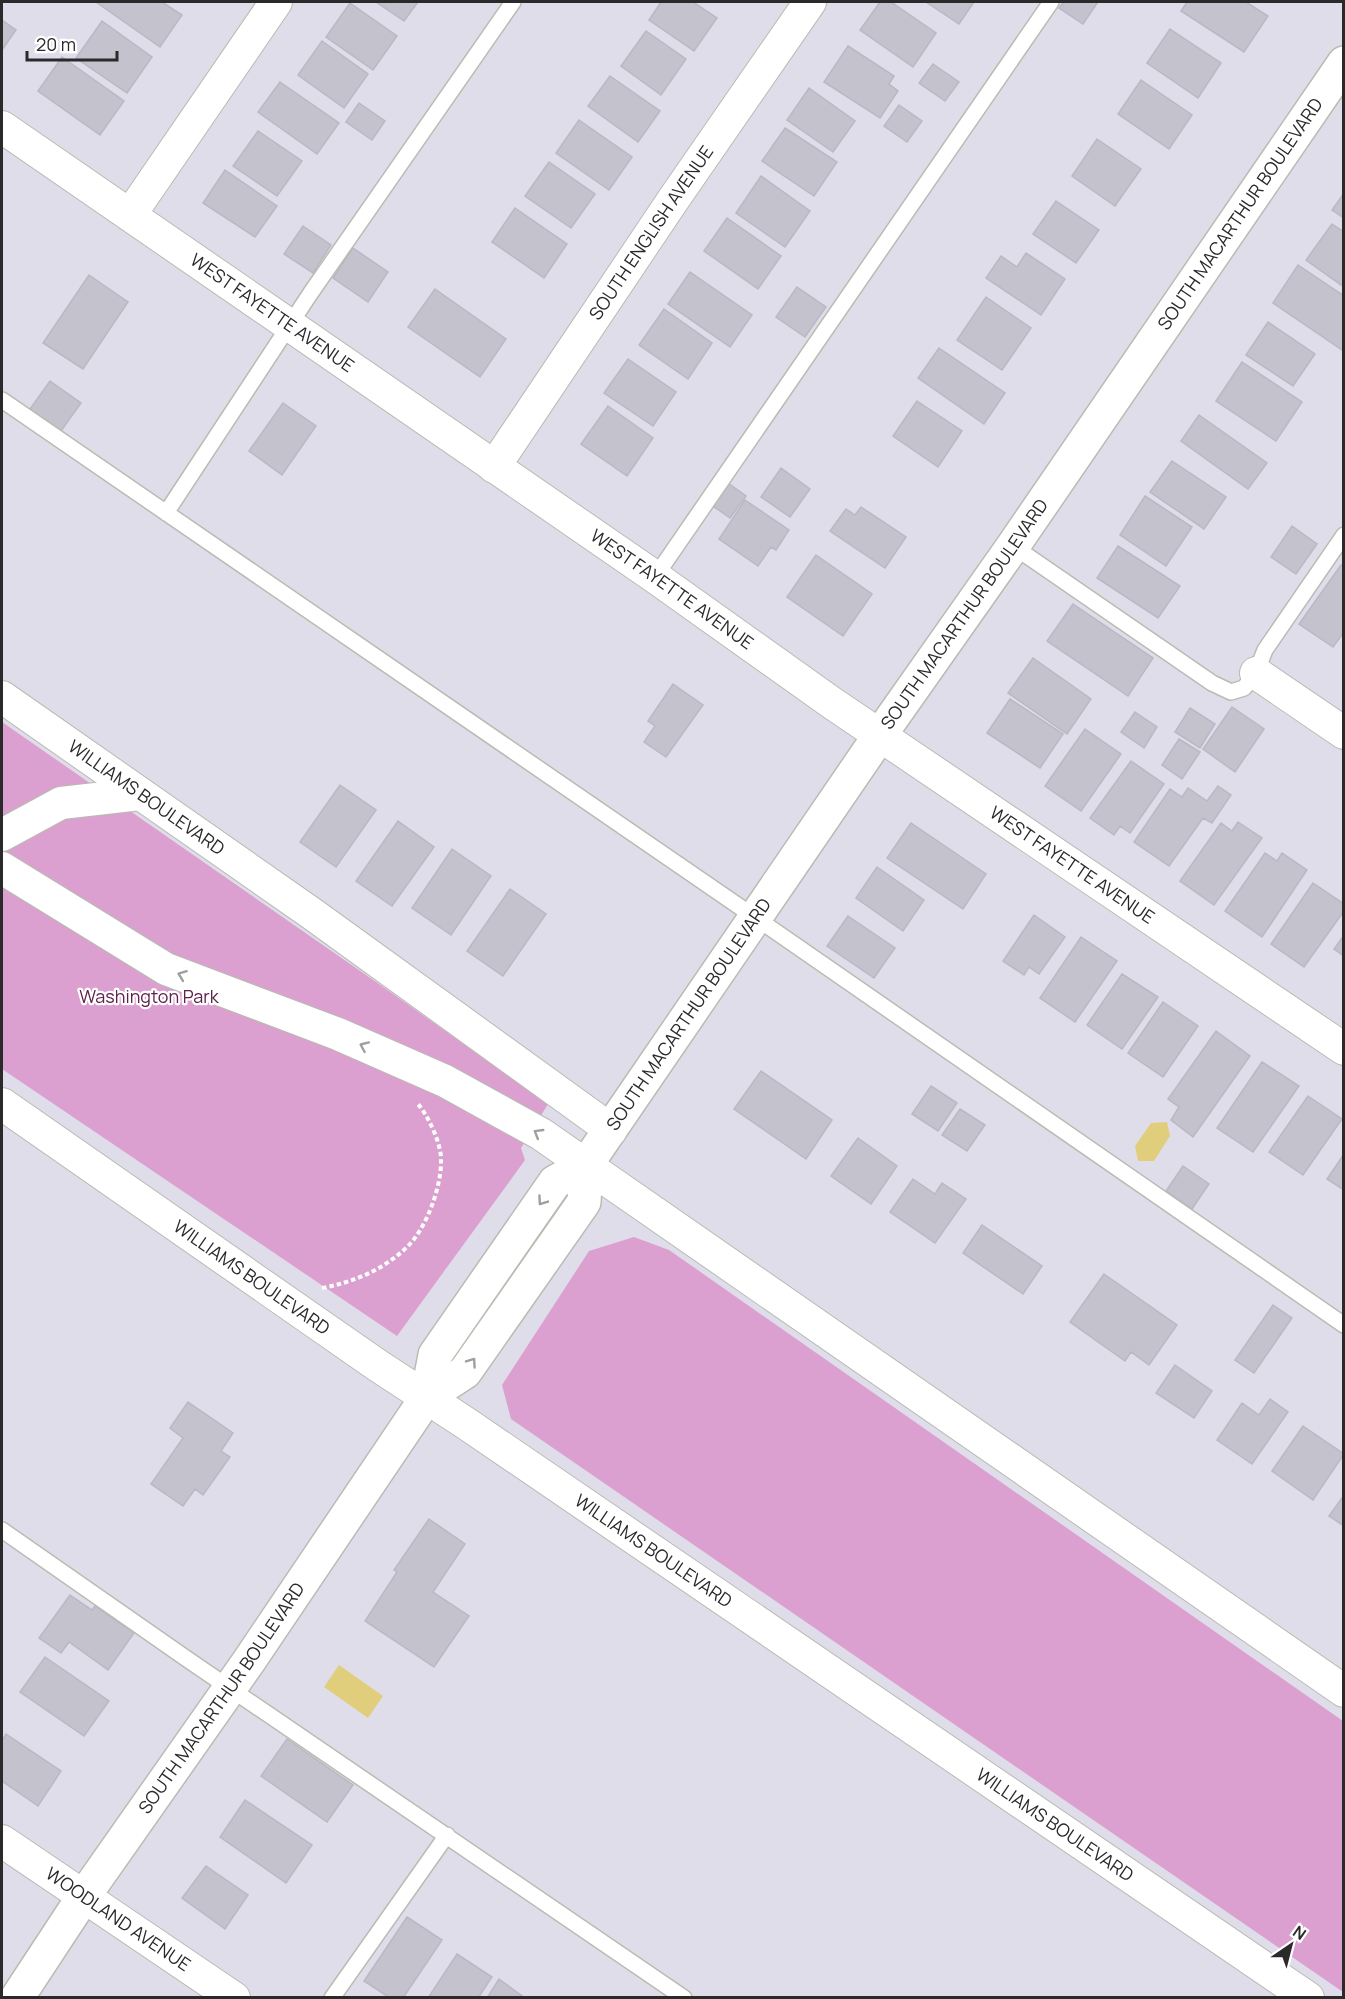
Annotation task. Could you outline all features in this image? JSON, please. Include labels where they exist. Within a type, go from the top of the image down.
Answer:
[{"type":"main road","name":"SOUTH MACARTHUR BOULEVARD","points":[[17,1998],[84,1896],[231,1688],[427,1397],[465,1372],[584,1202],[586,1165],[1344,63]]},
{"type":"street","points":[[130,215],[276,2]]},
{"type":"street","name":"SOUTH ENGLISH AVENUE","points":[[494,467],[810,2]]},
{"type":"street","name":"WEST FAYETTE AVENUE","points":[[2,127],[655,577],[832,704],[1344,1049]]},
{"type":"street","points":[[1256,673],[1344,733]]},
{"type":"street","name":"WILLIAMS BOULEVARD","points":[[2,697],[311,913],[612,1130]]},
{"type":"street","points":[[2,835],[61,803],[140,794]]},
{"type":"street","points":[[2,868],[166,969],[338,1035],[445,1081],[540,1134],[1344,1690]]},
{"type":"street","name":"WILLIAMS BOULEVARD","points":[[2,1104],[377,1365],[1308,1998]]},
{"type":"street","name":"WOODLAND AVENUE","points":[[2,1841],[234,1998]]},
{"type":"lane","points":[[166,513],[290,325],[513,2]]},
{"type":"lane","points":[[655,577],[1051,2]]},
{"type":"lane","points":[[2,400],[1344,1325]]},
{"type":"lane","points":[[1013,546],[1212,683],[1231,692],[1244,688],[1256,673],[1265,650],[1344,535]]},
{"type":"lane","points":[[2,1532],[684,1998]]},
{"type":"lane","points":[[332,1998],[447,1835]]},
{"type":"path","points":[[319,1288],[356,1280],[392,1260],[409,1245],[429,1213],[442,1161],[435,1134],[425,1112],[411,1095]]},
{"type":"green space","name":"Washington Park","points":[[2,722],[548,1104],[521,1148],[525,1160],[397,1336],[2,1069]]},
{"type":"green space","points":[[634,1237],[669,1250],[1343,1721],[1343,1992],[511,1419],[502,1385],[589,1251]]},
{"type":"shaded area","points":[[1167,1122],[1170,1136],[1154,1161],[1138,1161],[1135,1146],[1151,1123]]},
{"type":"shaded area","points":[[339,1665],[383,1696],[368,1718],[324,1687]]},
{"type":"building","points":[[96,2],[162,2],[182,15],[160,47]]},
{"type":"building","points":[[376,2],[418,2],[404,21]]},
{"type":"building","points":[[661,2],[693,2],[717,18],[694,51],[649,20]]},
{"type":"building","points":[[880,2],[891,2],[936,33],[913,67],[860,30]]},
{"type":"building","points":[[926,2],[974,2],[959,24]]},
{"type":"building","points":[[1064,2],[1098,2],[1083,24],[1059,8]]},
{"type":"building","points":[[1187,2],[1246,2],[1268,16],[1244,52],[1181,11]]},
{"type":"building","points":[[350,3],[397,36],[373,70],[326,37]]},
{"type":"building","points":[[2,20],[16,30],[2,50]]},
{"type":"building","points":[[102,21],[152,57],[127,93],[76,58]]},
{"type":"building","points":[[1170,29],[1221,63],[1198,98],[1147,63]]},
{"type":"building","points":[[646,31],[686,59],[661,95],[621,66]]},
{"type":"building","points":[[322,41],[368,74],[344,108],[298,75]]},
{"type":"building","points":[[848,46],[894,76],[889,84],[898,91],[880,118],[824,82]]},
{"type":"building","points":[[62,57],[124,101],[100,135],[38,91]]},
{"type":"building","points":[[933,64],[959,82],[945,101],[919,83]]},
{"type":"building","points":[[610,76],[660,111],[638,142],[588,106]]},
{"type":"building","points":[[1141,80],[1192,115],[1169,149],[1118,114]]},
{"type":"building","points":[[280,82],[339,123],[317,154],[258,112]]},
{"type":"building","points":[[809,88],[855,121],[833,152],[787,120]]},
{"type":"building","points":[[359,103],[385,121],[372,140],[346,122]]},
{"type":"building","points":[[899,105],[922,121],[907,142],[884,126]]},
{"type":"building","points":[[579,120],[632,157],[609,190],[556,153]]},
{"type":"building","points":[[785,128],[837,162],[814,196],[762,161]]},
{"type":"building","points":[[258,131],[302,161],[277,196],[233,166]]},
{"type":"building","points":[[1097,139],[1141,169],[1115,206],[1072,176]]},
{"type":"building","points":[[549,162],[595,194],[571,228],[525,196]]},
{"type":"building","points":[[225,170],[277,206],[255,237],[203,203]]},
{"type":"building","points":[[761,176],[810,211],[785,247],[736,213]]},
{"type":"building","points":[[1344,193],[1344,218],[1332,210]]},
{"type":"building","points":[[1056,201],[1099,230],[1076,263],[1033,234]]},
{"type":"building","points":[[515,208],[567,244],[544,278],[492,242]]},
{"type":"building","points":[[727,218],[781,256],[758,289],[704,251]]},
{"type":"building","points":[[1332,224],[1344,232],[1344,282],[1341,285],[1306,260]]},
{"type":"building","points":[[303,226],[331,245],[313,273],[284,254]]},
{"type":"building","points":[[353,248],[388,272],[368,302],[333,278]]},
{"type":"building","points":[[1026,253],[1065,279],[1041,315],[986,278],[1001,256],[1017,267]]},
{"type":"building","points":[[1298,265],[1344,296],[1344,347],[1342,350],[1273,303]]},
{"type":"building","points":[[690,272],[752,315],[730,347],[668,304]]},
{"type":"building","points":[[89,275],[128,302],[83,369],[43,343]]},
{"type":"building","points":[[797,287],[826,307],[805,337],[776,317]]},
{"type":"building","points":[[435,289],[506,339],[480,377],[408,327]]},
{"type":"building","points":[[986,297],[1031,328],[1002,370],[957,340]]},
{"type":"building","points":[[664,309],[712,343],[688,379],[639,345]]},
{"type":"building","points":[[1268,322],[1315,354],[1293,386],[1246,355]]},
{"type":"building","points":[[939,348],[1005,393],[984,424],[918,378]]},
{"type":"building","points":[[628,359],[676,392],[653,426],[604,393]]},
{"type":"building","points":[[1242,362],[1302,402],[1276,441],[1216,401]]},
{"type":"building","points":[[50,381],[81,403],[61,431],[30,409]]},
{"type":"building","points":[[917,401],[962,431],[938,467],[893,436]]},
{"type":"building","points":[[283,403],[316,426],[282,475],[249,451]]},
{"type":"building","points":[[608,406],[653,438],[627,476],[581,444]]},
{"type":"building","points":[[1199,415],[1267,463],[1248,489],[1181,441]]},
{"type":"building","points":[[1172,461],[1226,497],[1204,529],[1150,492]]},
{"type":"building","points":[[781,468],[810,489],[790,517],[761,497]]},
{"type":"building","points":[[728,483],[746,496],[730,518],[713,506]]},
{"type":"building","points":[[1145,496],[1192,527],[1166,566],[1120,535]]},
{"type":"building","points":[[745,500],[789,530],[776,550],[771,547],[758,566],[719,539]]},
{"type":"building","points":[[861,507],[906,537],[885,568],[830,531],[846,509],[855,515]]},
{"type":"building","points":[[1292,526],[1317,544],[1296,574],[1271,557]]},
{"type":"building","points":[[1118,546],[1180,586],[1158,618],[1097,578]]},
{"type":"building","points":[[816,555],[872,594],[843,636],[787,597]]},
{"type":"building","points":[[1341,565],[1344,567],[1344,632],[1333,647],[1299,624]]},
{"type":"building","points":[[1073,604],[1153,658],[1128,696],[1047,641]]},
{"type":"building","points":[[1033,658],[1091,699],[1067,734],[1008,693]]},
{"type":"building","points":[[673,684],[703,705],[666,757],[644,742],[655,726],[648,721]]},
{"type":"building","points":[[1010,699],[1063,734],[1040,768],[987,733]]},
{"type":"building","points":[[1232,707],[1264,729],[1235,772],[1203,749]]},
{"type":"building","points":[[1190,708],[1215,724],[1200,748],[1175,732]]},
{"type":"building","points":[[1135,712],[1157,727],[1144,748],[1121,732]]},
{"type":"building","points":[[1085,729],[1121,754],[1081,811],[1045,786]]},
{"type":"building","points":[[1179,739],[1200,752],[1182,779],[1162,765]]},
{"type":"building","points":[[1131,761],[1164,784],[1130,833],[1120,826],[1114,835],[1090,818]]},
{"type":"building","points":[[340,785],[376,810],[336,867],[300,842]]},
{"type":"building","points":[[1218,786],[1231,795],[1212,823],[1203,818],[1169,866],[1134,842],[1170,789],[1182,797],[1188,788],[1207,801]]},
{"type":"building","points":[[398,821],[434,847],[392,906],[356,881]]},
{"type":"building","points":[[1238,822],[1262,838],[1214,905],[1180,881],[1221,823],[1232,831]]},
{"type":"building","points":[[911,823],[986,874],[963,909],[887,858]]},
{"type":"building","points":[[452,849],[491,876],[451,935],[412,908]]},
{"type":"building","points":[[1265,853],[1277,861],[1282,853],[1307,870],[1262,937],[1225,911]]},
{"type":"building","points":[[877,867],[924,900],[903,931],[856,898]]},
{"type":"building","points":[[1313,883],[1344,904],[1344,911],[1304,967],[1271,944]]},
{"type":"building","points":[[510,889],[546,914],[503,976],[467,951]]},
{"type":"building","points":[[1034,915],[1065,937],[1039,974],[1029,967],[1024,975],[1003,961]]},
{"type":"building","points":[[848,916],[895,948],[874,978],[827,946]]},
{"type":"building","points":[[1344,935],[1344,956],[1334,949]]},
{"type":"building","points":[[1081,937],[1117,961],[1075,1022],[1040,998]]},
{"type":"building","points":[[1122,974],[1158,997],[1122,1049],[1087,1025]]},
{"type":"building","points":[[1163,1002],[1198,1026],[1163,1077],[1128,1053]]},
{"type":"building","points":[[1216,1031],[1250,1056],[1193,1137],[1171,1120],[1179,1107],[1168,1099]]},
{"type":"building","points":[[1262,1062],[1299,1086],[1253,1152],[1217,1128]]},
{"type":"building","points":[[761,1071],[832,1120],[806,1159],[734,1109]]},
{"type":"building","points":[[931,1086],[957,1103],[938,1131],[912,1114]]},
{"type":"building","points":[[1308,1096],[1342,1119],[1303,1175],[1269,1152]]},
{"type":"building","points":[[960,1109],[985,1125],[967,1151],[942,1135]]},
{"type":"building","points":[[858,1138],[897,1166],[871,1204],[831,1176]]},
{"type":"building","points":[[1344,1154],[1344,1190],[1327,1179]]},
{"type":"building","points":[[1183,1166],[1209,1184],[1192,1209],[1166,1191]]},
{"type":"building","points":[[913,1179],[935,1194],[942,1183],[966,1199],[935,1243],[890,1212]]},
{"type":"building","points":[[982,1225],[1042,1266],[1023,1294],[963,1253]]},
{"type":"building","points":[[1104,1274],[1177,1325],[1149,1365],[1131,1352],[1125,1361],[1070,1322]]},
{"type":"building","points":[[1273,1305],[1292,1318],[1254,1373],[1235,1360]]},
{"type":"building","points":[[1175,1365],[1212,1391],[1194,1418],[1156,1393]]},
{"type":"building","points":[[1270,1399],[1288,1412],[1252,1464],[1217,1440],[1242,1403],[1259,1415]]},
{"type":"building","points":[[188,1402],[233,1433],[221,1451],[230,1457],[203,1495],[195,1489],[183,1506],[151,1484],[183,1438],[170,1428]]},
{"type":"building","points":[[1303,1426],[1344,1454],[1313,1500],[1272,1471]]},
{"type":"building","points":[[1344,1495],[1344,1526],[1329,1516]]},
{"type":"building","points":[[429,1519],[465,1544],[433,1592],[469,1616],[434,1667],[365,1621],[397,1572],[394,1570]]},
{"type":"building","points":[[70,1595],[92,1610],[95,1606],[134,1633],[108,1670],[69,1642],[61,1653],[39,1638]]},
{"type":"building","points":[[45,1657],[109,1701],[84,1736],[20,1692]]},
{"type":"building","points":[[6,1734],[61,1771],[38,1806],[2,1781],[2,1741]]},
{"type":"building","points":[[287,1739],[353,1785],[327,1822],[261,1776]]},
{"type":"building","points":[[245,1800],[312,1845],[286,1883],[220,1837]]},
{"type":"building","points":[[206,1866],[248,1895],[225,1929],[182,1898]]},
{"type":"building","points":[[407,1917],[442,1940],[403,1998],[390,1998],[364,1981]]},
{"type":"building","points":[[457,1954],[492,1977],[478,1998],[428,1998]]},
{"type":"building","points":[[499,1979],[525,1998],[487,1998]]}]
